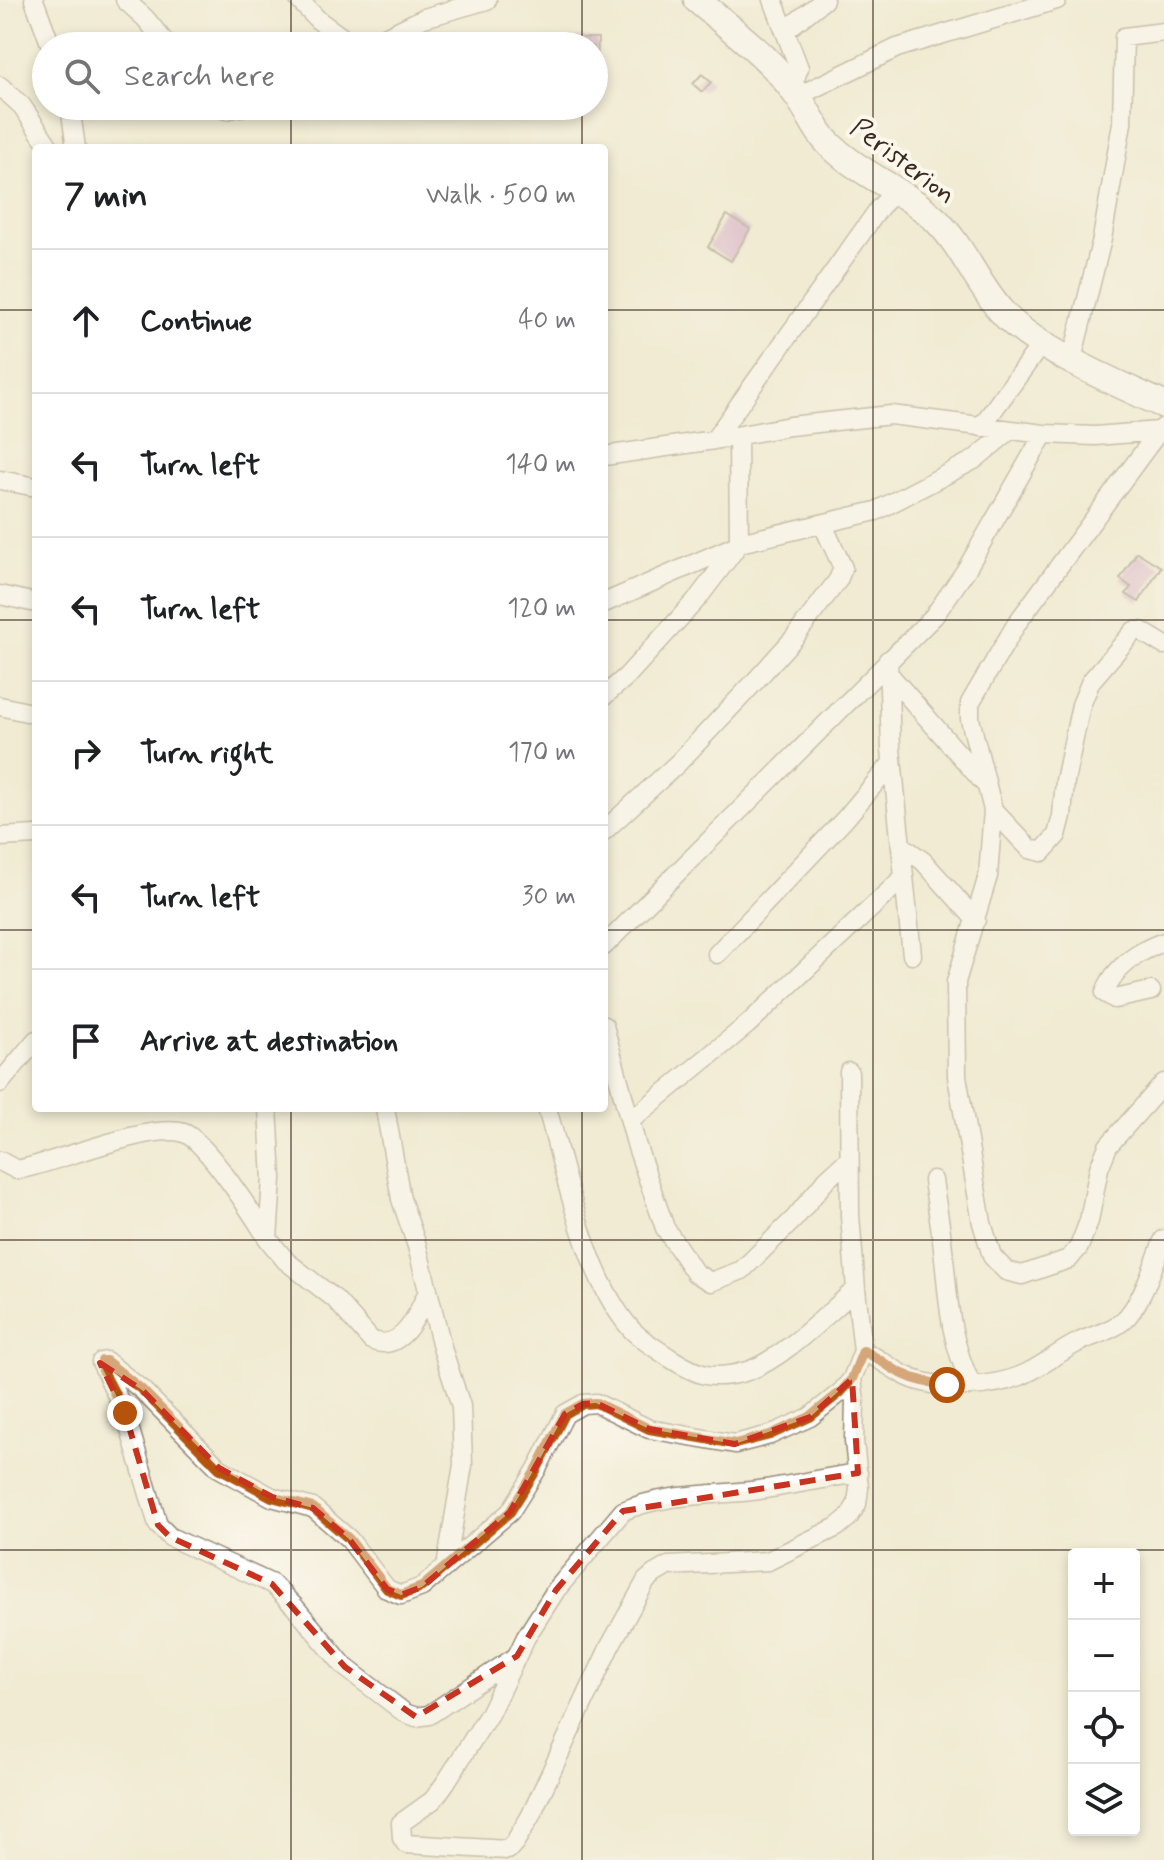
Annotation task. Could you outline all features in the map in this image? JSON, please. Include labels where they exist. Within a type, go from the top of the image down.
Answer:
[{"type":"street","points":[[34,0],[46,32]]},
{"type":"street","points":[[125,0],[156,32]]},
{"type":"street","points":[[299,0],[335,32]]},
{"type":"street","points":[[395,32],[424,18],[487,0]]},
{"type":"street","name":"Peristerion","points":[[697,0],[758,52],[795,92],[828,143],[939,222],[1002,313],[1042,343],[1164,405]]},
{"type":"street","points":[[773,0],[799,68],[795,92]]},
{"type":"street","points":[[786,30],[824,0]]},
{"type":"street","points":[[795,92],[897,48],[1057,0]]},
{"type":"street","points":[[1072,359],[1102,239],[1122,123],[1124,37],[1164,32]]},
{"type":"street","points":[[0,86],[22,106],[47,144]]},
{"type":"street","points":[[72,120],[75,144]]},
{"type":"street","points":[[714,440],[880,207],[896,191]]},
{"type":"street","points":[[981,427],[1042,343]]},
{"type":"street","points":[[608,455],[790,426],[891,415],[1044,434],[1095,436],[1161,429]]},
{"type":"street","points":[[1161,429],[1017,623],[970,703],[970,719],[993,810],[988,876],[956,982],[957,1076],[982,1223],[992,1256],[1006,1271],[1022,1275],[1069,1259],[1079,1247],[1089,1221],[1099,1168],[1108,1146],[1164,1083]]},
{"type":"street","points":[[608,601],[739,544],[876,511],[974,460],[1009,431]]},
{"type":"street","points":[[608,942],[888,666],[934,616],[966,570],[1044,434]]},
{"type":"street","points":[[608,693],[698,598],[739,544],[738,436]]},
{"type":"street","points":[[0,480],[32,486]]},
{"type":"street","points":[[608,827],[678,763],[749,688],[794,638],[838,580],[843,568],[823,525]]},
{"type":"street","points":[[0,595],[32,602]]},
{"type":"street","points":[[993,810],[1030,849],[1042,852],[1049,846],[1057,835],[1073,737],[1091,681],[1134,631],[1141,631],[1164,645]]},
{"type":"street","points":[[888,666],[989,788]]},
{"type":"street","points":[[888,666],[892,763],[912,955]]},
{"type":"street","points":[[0,706],[32,713]]},
{"type":"street","points":[[717,954],[845,819],[892,763]]},
{"type":"street","points":[[0,837],[32,835]]},
{"type":"street","points":[[901,845],[923,861],[976,920]]},
{"type":"street","points":[[630,1121],[747,1025],[904,877]]},
{"type":"street","points":[[1151,991],[1115,999],[1105,993],[1115,972],[1138,954],[1164,942]]},
{"type":"street","points":[[608,1041],[665,1228],[695,1273],[711,1282],[742,1270],[849,1159]]},
{"type":"street","points":[[0,1083],[32,1045]]},
{"type":"street","points":[[517,1656],[429,1715],[416,1717],[405,1713],[345,1667],[272,1584],[195,1550],[170,1537],[158,1525],[125,1413],[101,1362],[106,1361],[142,1390],[219,1468],[272,1497],[313,1508],[349,1539],[387,1589],[401,1595],[422,1587],[510,1512],[537,1469],[565,1414],[583,1404],[596,1403],[649,1429],[735,1444],[770,1435],[810,1417],[852,1379],[863,1351],[856,1289],[849,1159],[849,1072]]},
{"type":"street","points":[[268,1112],[272,1179],[268,1239]]},
{"type":"street","points":[[386,1112],[401,1199],[461,1406],[463,1465],[446,1567]]},
{"type":"street","points":[[548,1112],[591,1256],[609,1295],[631,1329],[691,1371],[703,1376],[744,1372],[771,1359],[856,1289]]},
{"type":"street","points":[[0,1161],[17,1170],[146,1134],[180,1132],[188,1135],[207,1155],[286,1261],[335,1299],[371,1340],[390,1344],[397,1340],[418,1313],[428,1291]]},
{"type":"street","points":[[933,1180],[943,1246],[948,1313],[957,1355],[971,1384]]},
{"type":"street","points":[[863,1351],[881,1359],[899,1373],[921,1382],[971,1384],[1019,1377],[1081,1341],[1122,1322],[1132,1311],[1164,1239]]},
{"type":"street","points":[[852,1379],[858,1473],[857,1504],[849,1517],[814,1539],[768,1561],[668,1566],[654,1574],[646,1581],[610,1646],[530,1817],[508,1850],[406,1844],[402,1838],[401,1823],[433,1800],[446,1782],[489,1714],[517,1656],[556,1590],[623,1511],[657,1501],[759,1490],[858,1473]]},
{"type":"highlighted area","points":[[100,1363],[142,1390],[219,1468],[272,1497],[313,1508],[349,1539],[387,1589],[401,1595],[422,1587],[510,1512],[565,1414],[583,1404],[596,1403],[649,1429],[735,1444],[810,1417],[852,1379],[858,1473],[623,1511],[556,1590],[517,1656],[416,1717],[345,1667],[272,1584],[170,1537],[158,1525],[125,1413]]},
{"type":"building","points":[[702,74],[711,82],[702,92],[693,84]]},
{"type":"building","points":[[727,215],[750,229],[731,261],[708,247]]},
{"type":"building","points":[[1137,552],[1161,567],[1139,602],[1126,594],[1131,587],[1120,579]]},
{"type":"route","points":[[125,1413],[103,1371],[102,1361],[142,1390],[219,1468],[272,1497],[313,1508],[349,1539],[387,1589],[401,1595],[422,1587],[510,1512],[537,1469],[565,1414],[583,1404],[596,1403],[649,1429],[735,1444],[770,1435],[810,1417],[852,1379],[863,1351],[881,1359],[899,1373],[921,1382],[947,1385]]}]
